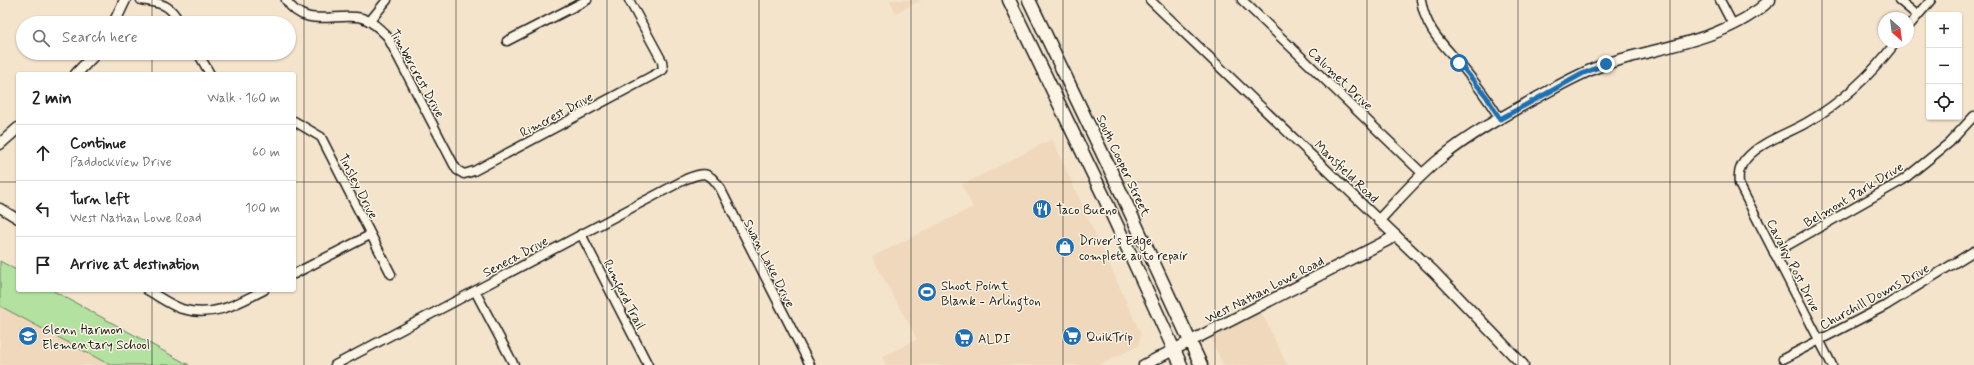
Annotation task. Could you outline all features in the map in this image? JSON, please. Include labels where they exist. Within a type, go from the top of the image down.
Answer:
[{"type":"main road","points":[[1010,0],[1181,365]]},
{"type":"main road","name":"South Cooper Street","points":[[1029,0],[1092,130],[1201,365]]},
{"type":"main road","points":[[1075,137],[1092,130]]},
{"type":"street","points":[[117,16],[125,0]]},
{"type":"street","points":[[141,0],[168,7],[176,16]]},
{"type":"street","points":[[286,0],[297,12],[314,18],[328,19],[350,17],[370,21],[387,0]]},
{"type":"street","points":[[507,41],[587,0]]},
{"type":"street","name":"Rimcrest Drive","points":[[464,174],[474,171],[659,74],[663,70],[662,61],[629,0]]},
{"type":"street","name":"Mansfield Road","points":[[1150,0],[1434,272],[1523,365]]},
{"type":"street","name":"Calumet Drive","points":[[1243,0],[1423,174]]},
{"type":"street","points":[[1421,0],[1425,17],[1433,33],[1486,96],[1500,119]]},
{"type":"street","points":[[1720,0],[1733,25]]},
{"type":"street","points":[[1379,220],[1423,174],[1462,141],[1500,119],[1582,74],[1606,64],[1706,36],[1733,25],[1760,9],[1770,0]]},
{"type":"street","points":[[1899,0],[1917,15]]},
{"type":"street","points":[[1914,19],[1931,0]]},
{"type":"street","name":"Timbercrest Drive","points":[[370,21],[387,36],[454,166],[464,174]]},
{"type":"street","name":"Cavalry Post Drive","points":[[1832,365],[1739,184],[1738,176],[1740,168],[1755,150],[1828,109],[1871,73],[1891,48]]},
{"type":"street","points":[[78,72],[89,60]]},
{"type":"street","points":[[202,60],[209,72]]},
{"type":"street","name":"Belmont Park Drive","points":[[1774,253],[1903,180],[1949,143],[1974,116]]},
{"type":"street","name":"Tinsley Drive","points":[[296,122],[321,137],[391,274]]},
{"type":"street","points":[[0,144],[16,130]]},
{"type":"street","name":"Seneca Drive","points":[[335,365],[686,178],[697,174],[707,174]]},
{"type":"street","name":"Swan Lake Drive","points":[[707,174],[713,178],[720,188],[810,365]]},
{"type":"street","points":[[0,208],[16,217]]},
{"type":"street","name":"Rumford Trail","points":[[581,234],[648,365]]},
{"type":"street","points":[[296,273],[370,235]]},
{"type":"street","name":"West Nathan Lowe Road","points":[[1144,365],[1396,236]]},
{"type":"street","name":"Churchill Downs Drive","points":[[1783,358],[1885,306],[1974,251]]},
{"type":"street","points":[[475,291],[514,365]]},
{"type":"street","points":[[151,292],[182,309],[210,312],[226,309],[260,292]]},
{"type":"shaded area","points":[[889,0],[922,0],[896,13]]},
{"type":"shaded area","points":[[1052,139],[1141,334],[1138,346],[1099,365],[886,365],[882,357],[917,339],[872,257],[973,207],[962,185]]},
{"type":"shaded area","name":"Glenn Harmon Elementary School","points":[[0,306],[110,365],[0,365]]},
{"type":"shaded area","points":[[1261,311],[1287,365],[1223,365],[1211,338]]},
{"type":"green space","points":[[0,261],[16,270],[16,292],[56,292],[189,365],[110,365],[0,306]]},
{"type":"place","name":"Taco Bueno","points":[[1042,209]]},
{"type":"place","name":"Driver's Edge complete auto repair","points":[[1065,247]]},
{"type":"place","name":"Shoot Point Blank - Arlington","points":[[927,292]]},
{"type":"place","name":"Glenn Harmon Elementary School","points":[[28,336]]},
{"type":"place","name":"QuikTrip","points":[[1072,336]]},
{"type":"place","name":"ALDI","points":[[964,338]]},
{"type":"route","points":[[1459,63],[1486,96],[1500,119],[1582,74],[1606,64]]}]
